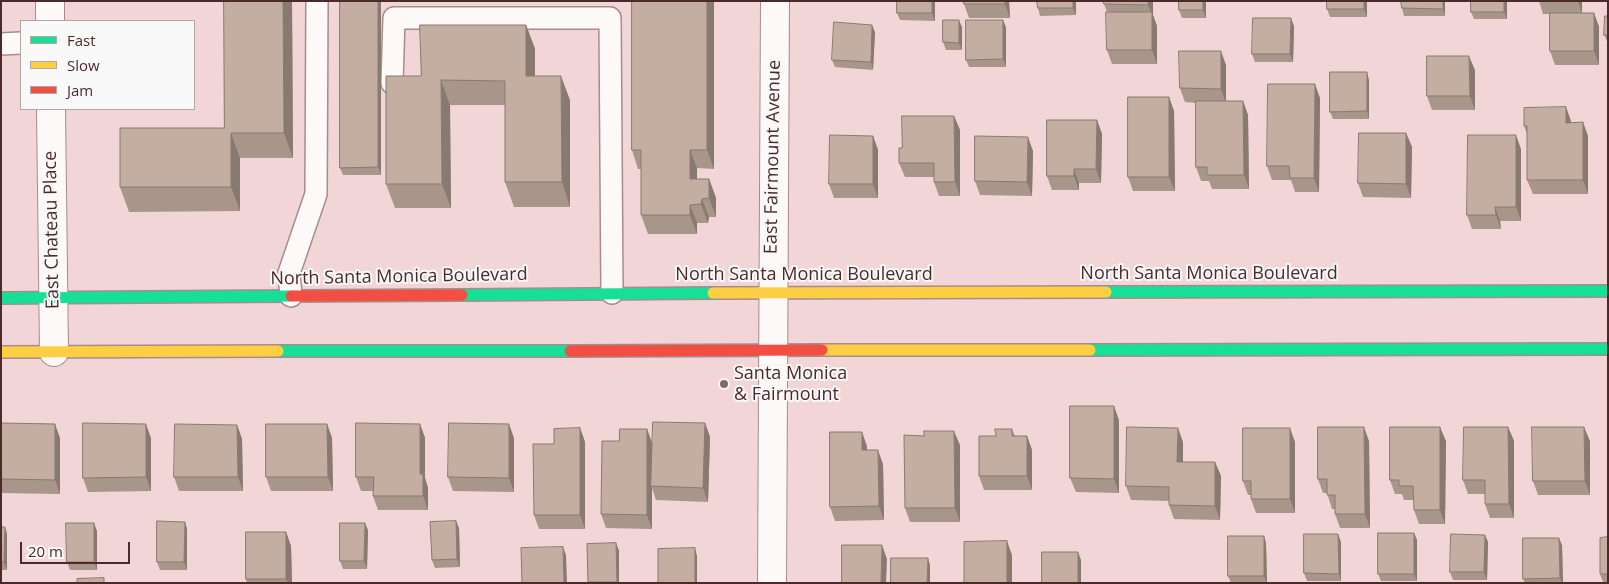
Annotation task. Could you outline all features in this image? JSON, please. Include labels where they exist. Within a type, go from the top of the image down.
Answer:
[{"type":"street","points":[[50,1],[50,20]]},
{"type":"street","name":"East Fairmount Avenue","points":[[772,583],[775,1]]},
{"type":"street","name":"East Chateau Place","points":[[51,110],[54,352]]},
{"type":"street","name":"North Santa Monica Boulevard","points":[[1,298],[772,292],[1608,291]]},
{"type":"street","points":[[1,352],[1608,349]]},
{"type":"lane","points":[[291,296],[289,274],[316,194],[316,1]]},
{"type":"lane","points":[[392,83],[394,18],[610,18],[612,293]]},
{"type":"lane","points":[[1,44],[20,43]]},
{"type":"building","points":[[224,1],[283,1],[284,133],[231,133],[231,187],[120,187],[120,128],[224,128]]},
{"type":"building","points":[[340,1],[378,1],[378,167],[340,168]]},
{"type":"building","points":[[632,1],[707,1],[707,150],[690,150],[690,179],[709,179],[709,198],[702,199],[701,204],[690,205],[690,215],[641,215],[641,150],[632,150]]},
{"type":"building","points":[[897,1],[932,1],[932,13],[897,13]]},
{"type":"building","points":[[964,1],[1005,1],[1005,4],[964,4]]},
{"type":"building","points":[[1037,1],[1073,1],[1073,8],[1038,8]]},
{"type":"building","points":[[1104,1],[1148,1],[1148,5],[1104,4]]},
{"type":"building","points":[[1179,1],[1203,1],[1203,10],[1179,10]]},
{"type":"building","points":[[1327,1],[1364,1],[1364,9],[1327,9]]},
{"type":"building","points":[[1401,1],[1443,1],[1443,9],[1402,8]]},
{"type":"building","points":[[1471,1],[1504,1],[1504,12],[1471,12]]},
{"type":"building","points":[[1106,12],[1152,12],[1152,50],[1107,50]]},
{"type":"building","points":[[1550,13],[1594,13],[1594,51],[1550,51]]},
{"type":"building","points":[[1605,16],[1608,16],[1608,35],[1604,35]]},
{"type":"building","points":[[1253,18],[1291,18],[1290,54],[1252,54]]},
{"type":"building","points":[[943,20],[959,20],[959,43],[943,42]]},
{"type":"building","points":[[966,20],[1003,20],[1003,59],[966,60]]},
{"type":"building","points":[[834,22],[872,25],[871,62],[832,60]]},
{"type":"building","points":[[420,25],[526,25],[526,76],[561,76],[562,182],[505,182],[505,81],[441,80],[442,184],[386,184],[386,76],[421,76]]},
{"type":"building","points":[[1179,51],[1221,51],[1221,89],[1180,88]]},
{"type":"building","points":[[1427,56],[1469,56],[1470,96],[1427,96]]},
{"type":"building","points":[[1330,72],[1367,72],[1367,111],[1330,112]]},
{"type":"building","points":[[1268,84],[1315,84],[1314,178],[1290,178],[1289,166],[1267,166]]},
{"type":"building","points":[[1128,97],[1169,97],[1169,177],[1128,177]]},
{"type":"building","points":[[1196,101],[1243,101],[1244,175],[1207,175],[1207,167],[1196,167]]},
{"type":"building","points":[[1566,107],[1566,123],[1583,122],[1583,180],[1527,180],[1527,126],[1524,126],[1524,108]]},
{"type":"building","points":[[902,116],[954,116],[955,182],[934,182],[934,163],[899,163],[899,148],[902,148]]},
{"type":"building","points":[[1047,120],[1097,120],[1096,169],[1074,169],[1074,176],[1047,176]]},
{"type":"building","points":[[1359,133],[1406,133],[1406,184],[1358,183]]},
{"type":"building","points":[[830,135],[873,136],[873,184],[829,184]]},
{"type":"building","points":[[1468,135],[1516,135],[1516,207],[1495,207],[1496,215],[1467,215]]},
{"type":"building","points":[[975,136],[1028,137],[1027,182],[975,181]]},
{"type":"building","points":[[1070,406],[1114,406],[1114,479],[1070,478]]},
{"type":"building","points":[[653,422],[705,423],[703,488],[651,486]]},
{"type":"building","points":[[1,423],[55,424],[55,480],[1,479]]},
{"type":"building","points":[[83,423],[146,424],[146,477],[83,478]]},
{"type":"building","points":[[356,423],[420,424],[420,474],[423,474],[423,496],[373,496],[374,477],[356,477]]},
{"type":"building","points":[[449,423],[509,424],[509,478],[448,477]]},
{"type":"building","points":[[175,424],[237,425],[238,477],[174,477]]},
{"type":"building","points":[[266,424],[327,424],[328,477],[266,477]]},
{"type":"building","points":[[1127,427],[1178,428],[1177,462],[1215,462],[1215,506],[1169,505],[1169,487],[1126,486]]},
{"type":"building","points":[[1318,427],[1364,427],[1365,514],[1335,514],[1335,495],[1327,495],[1327,479],[1318,479]]},
{"type":"building","points":[[1390,427],[1440,427],[1440,510],[1414,510],[1413,486],[1399,486],[1399,480],[1390,480]]},
{"type":"building","points":[[1464,427],[1508,427],[1509,504],[1485,504],[1485,480],[1463,480]]},
{"type":"building","points":[[1532,427],[1584,427],[1585,481],[1533,481]]},
{"type":"building","points":[[580,428],[580,515],[534,515],[533,444],[554,444],[554,429]]},
{"type":"building","points":[[1243,428],[1290,428],[1290,499],[1251,499],[1251,481],[1243,481]]},
{"type":"building","points":[[620,429],[647,429],[647,515],[601,514],[602,441],[619,441]]},
{"type":"building","points":[[995,429],[1012,429],[1012,436],[1027,436],[1027,476],[979,476],[979,436],[996,436]]},
{"type":"building","points":[[924,431],[954,431],[955,508],[905,508],[904,435],[924,436]]},
{"type":"building","points":[[830,432],[862,432],[862,450],[878,450],[879,506],[830,507]]},
{"type":"building","points":[[157,521],[185,522],[184,562],[157,562]]},
{"type":"building","points":[[456,521],[457,559],[432,560],[430,522]]},
{"type":"building","points":[[66,523],[94,523],[94,562],[67,562]]},
{"type":"building","points":[[340,523],[365,523],[364,561],[340,561]]},
{"type":"building","points":[[1,527],[5,527],[4,562],[1,562]]},
{"type":"building","points":[[246,532],[286,532],[286,579],[246,579]]},
{"type":"building","points":[[1378,533],[1414,533],[1414,574],[1378,574]]},
{"type":"building","points":[[1304,534],[1338,534],[1339,574],[1304,573]]},
{"type":"building","points":[[1451,534],[1485,535],[1484,572],[1450,572]]},
{"type":"building","points":[[1228,536],[1264,536],[1264,576],[1228,576]]},
{"type":"building","points":[[1608,537],[1608,574],[1600,574],[1600,538]]},
{"type":"building","points":[[1523,538],[1559,538],[1560,578],[1523,579]]},
{"type":"building","points":[[1007,541],[1007,583],[964,583],[964,542]]},
{"type":"building","points":[[616,543],[617,582],[588,582],[587,544]]},
{"type":"building","points":[[842,545],[882,545],[881,583],[842,583]]},
{"type":"building","points":[[563,547],[564,583],[522,583],[521,548]]},
{"type":"building","points":[[695,548],[695,583],[658,583],[658,549]]},
{"type":"building","points":[[1042,552],[1078,552],[1078,583],[1042,583]]},
{"type":"building","points":[[891,558],[928,558],[927,583],[891,583]]},
{"type":"building","points":[[104,578],[104,583],[77,583],[77,579]]},
{"type":"traffic: fast","points":[[1106,292],[1608,291]]},
{"type":"traffic: fast","points":[[462,295],[713,293]]},
{"type":"traffic: fast","points":[[1,298],[291,296]]},
{"type":"traffic: fast","points":[[1090,350],[1608,349]]},
{"type":"traffic: fast","points":[[278,351],[570,351]]},
{"type":"traffic: slow","points":[[713,293],[1106,292]]},
{"type":"traffic: slow","points":[[822,350],[1090,350]]},
{"type":"traffic: slow","points":[[1,352],[278,351]]},
{"type":"traffic: jam","points":[[291,296],[462,295]]},
{"type":"traffic: jam","points":[[570,351],[822,350]]},
{"type":"place","name":"Santa Monica & Fairmount","points":[[724,384]]}]
